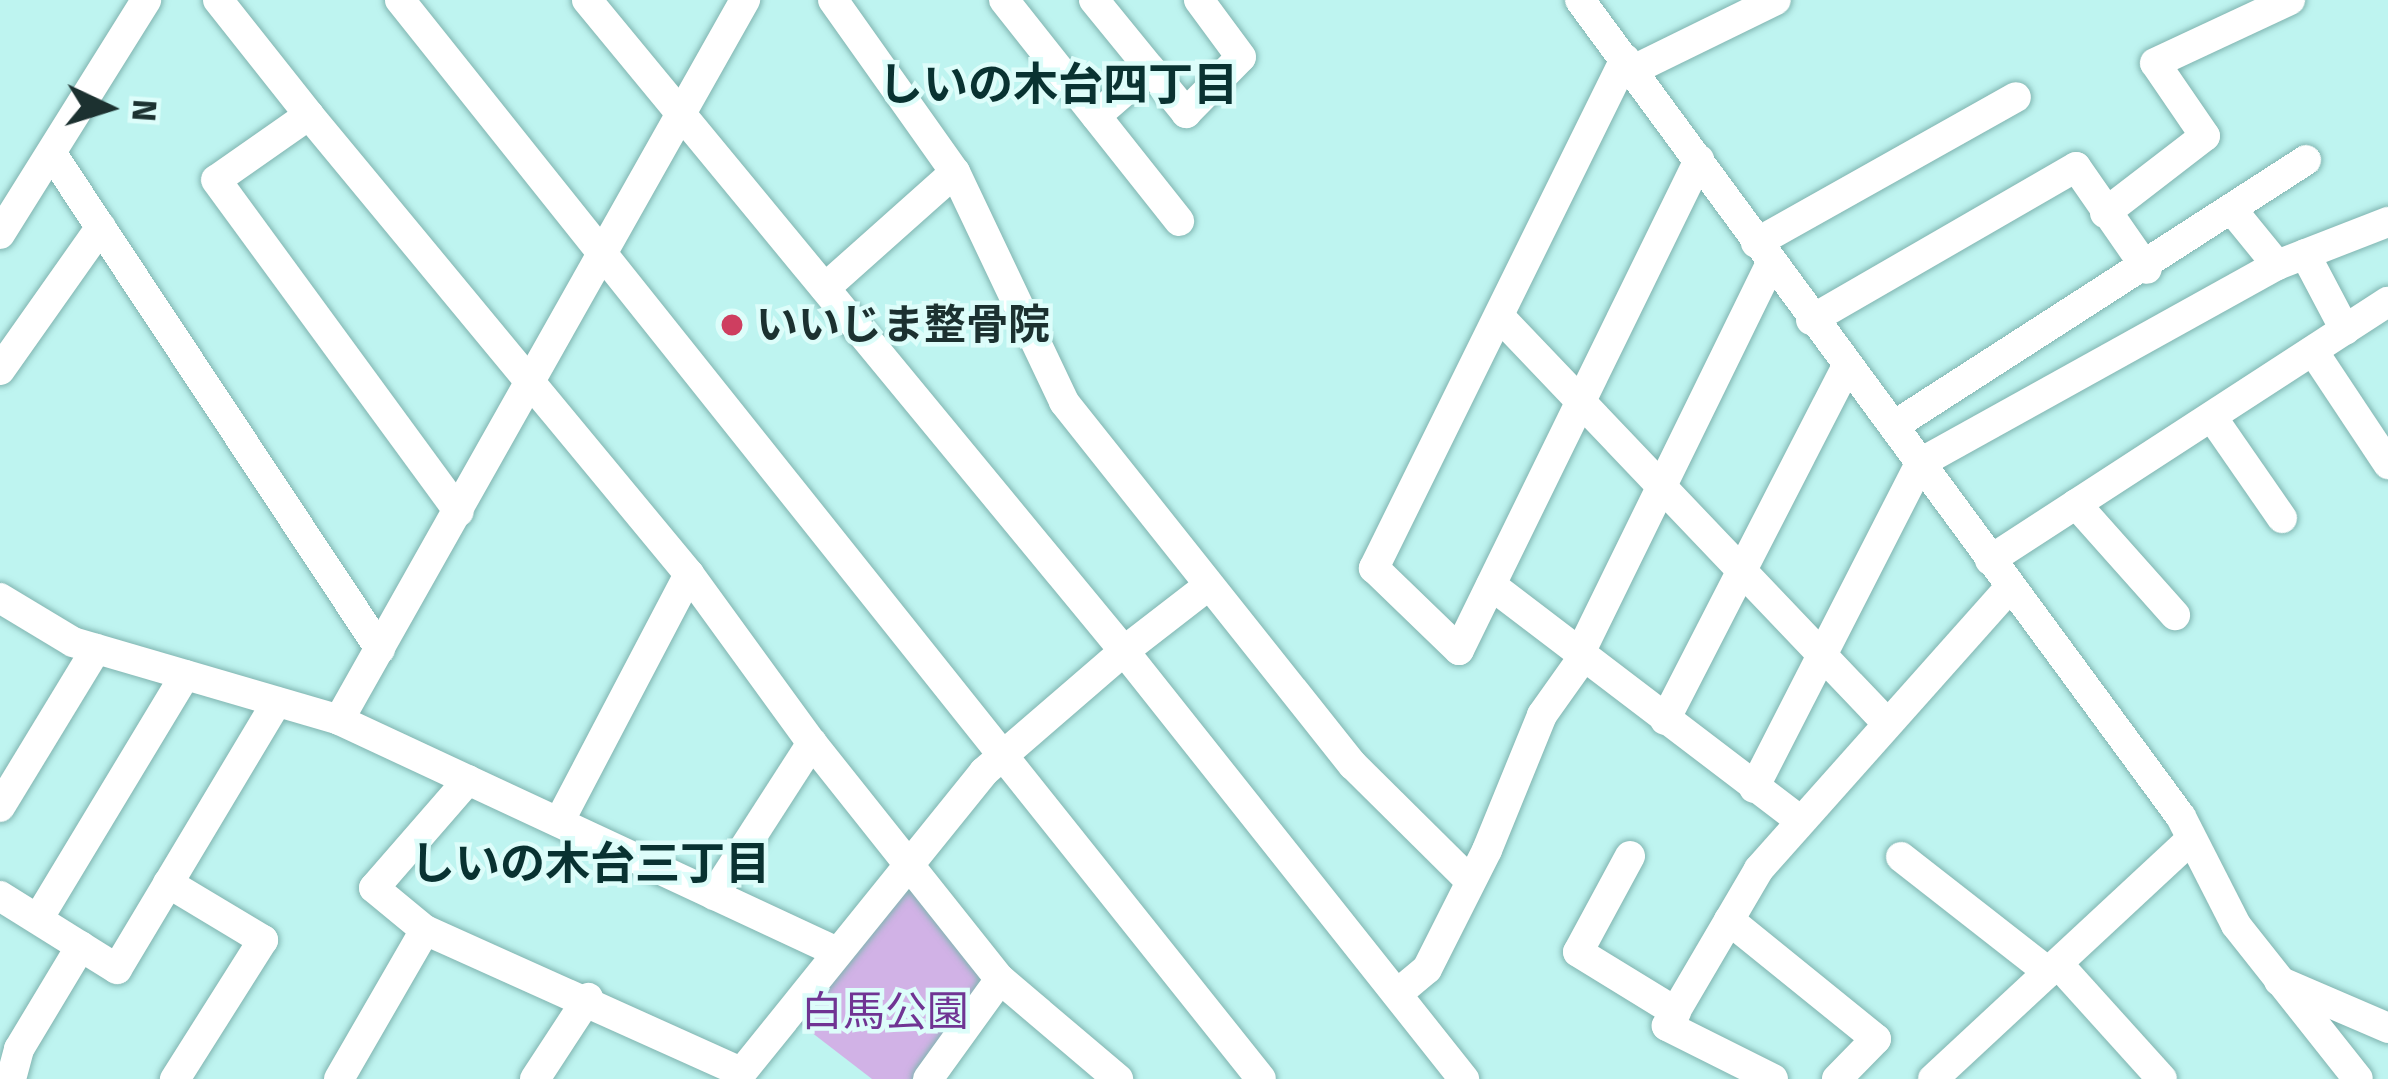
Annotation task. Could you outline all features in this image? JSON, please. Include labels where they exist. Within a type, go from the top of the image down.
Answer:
[{"type":"street","points":[[0,235],[146,0]]},
{"type":"street","points":[[218,0],[689,574],[812,743],[1000,979],[1106,1077]]},
{"type":"street","points":[[400,0],[1261,1079]]},
{"type":"street","points":[[339,720],[605,257],[745,0]]},
{"type":"street","points":[[833,0],[955,172],[1064,402],[1353,764],[1467,878]]},
{"type":"street","points":[[1004,0],[1179,221]]},
{"type":"street","points":[[1094,0],[1186,113],[1241,57],[1199,0]]},
{"type":"street","points":[[1580,0],[1846,368],[1895,425],[2191,839],[2273,978],[2358,1079]]},
{"type":"street","points":[[1699,160],[1459,650],[1374,568],[1629,65],[1776,0]]},
{"type":"street","points":[[2105,213],[2206,136],[2155,63],[2290,0]]},
{"type":"street","points":[[604,8],[680,118],[1124,651],[1464,1079]]},
{"type":"street","points":[[1096,116],[1150,69]]},
{"type":"street","points":[[1397,994],[1427,969],[1467,878],[1487,850],[1542,715],[1582,655],[1663,486],[1763,254],[2016,97]]},
{"type":"street","points":[[309,115],[217,180],[459,512]]},
{"type":"street","points":[[52,154],[380,650]]},
{"type":"street","points":[[1895,425],[2147,269],[2306,160]]},
{"type":"street","points":[[1811,320],[2076,167],[2147,269]]},
{"type":"street","points":[[825,288],[955,172]]},
{"type":"street","points":[[2233,211],[2291,259],[2344,330]]},
{"type":"street","points":[[1754,788],[1921,463],[2291,259],[2388,222]]},
{"type":"street","points":[[0,370],[100,227]]},
{"type":"street","points":[[1990,560],[2388,302]]},
{"type":"street","points":[[1500,317],[1886,722]]},
{"type":"street","points":[[2313,351],[2388,464]]},
{"type":"street","points":[[1665,720],[1846,368]]},
{"type":"street","points":[[2212,417],[2282,518]]},
{"type":"street","points":[[2077,504],[2175,615]]},
{"type":"street","points":[[559,822],[689,574]]},
{"type":"street","points":[[1491,585],[1798,820]]},
{"type":"street","points":[[467,780],[374,888],[424,930],[588,998],[739,1076],[999,755],[1208,586]]},
{"type":"street","points":[[1774,1079],[1667,1026],[1729,920],[1798,820],[2009,588]]},
{"type":"street","points":[[8,616],[96,649],[339,720],[837,952]]},
{"type":"street","points":[[0,808],[96,649]]},
{"type":"street","points":[[38,919],[185,675]]},
{"type":"street","points":[[0,896],[117,969],[277,702]]},
{"type":"street","points":[[714,895],[812,743]]},
{"type":"street","points":[[1934,1079],[2191,839]]},
{"type":"street","points":[[1630,856],[1578,952],[1676,1012]]},
{"type":"street","points":[[1901,857],[2053,968],[2162,1079]]},
{"type":"street","points":[[168,883],[263,940],[176,1079]]},
{"type":"street","points":[[1729,920],[1876,1039],[1837,1079]]},
{"type":"street","points":[[339,1079],[424,930]]},
{"type":"street","points":[[17,1069],[81,946]]},
{"type":"street","points":[[2273,978],[2388,1028]]},
{"type":"street","points":[[928,1079],[1000,979]]},
{"type":"street","points":[[535,1079],[588,998]]},
{"type":"green space","name":"白馬公園","points":[[903,888],[913,888],[980,969],[981,983],[912,1079],[872,1079],[798,1022]]},
{"type":"place","name":"いいじま整骨院","points":[[732,325]]},
{"type":"district","name":"しいの木台四丁目","points":[[1058,86]]},
{"type":"district","name":"しいの木台三丁目","points":[[590,865]]}]
